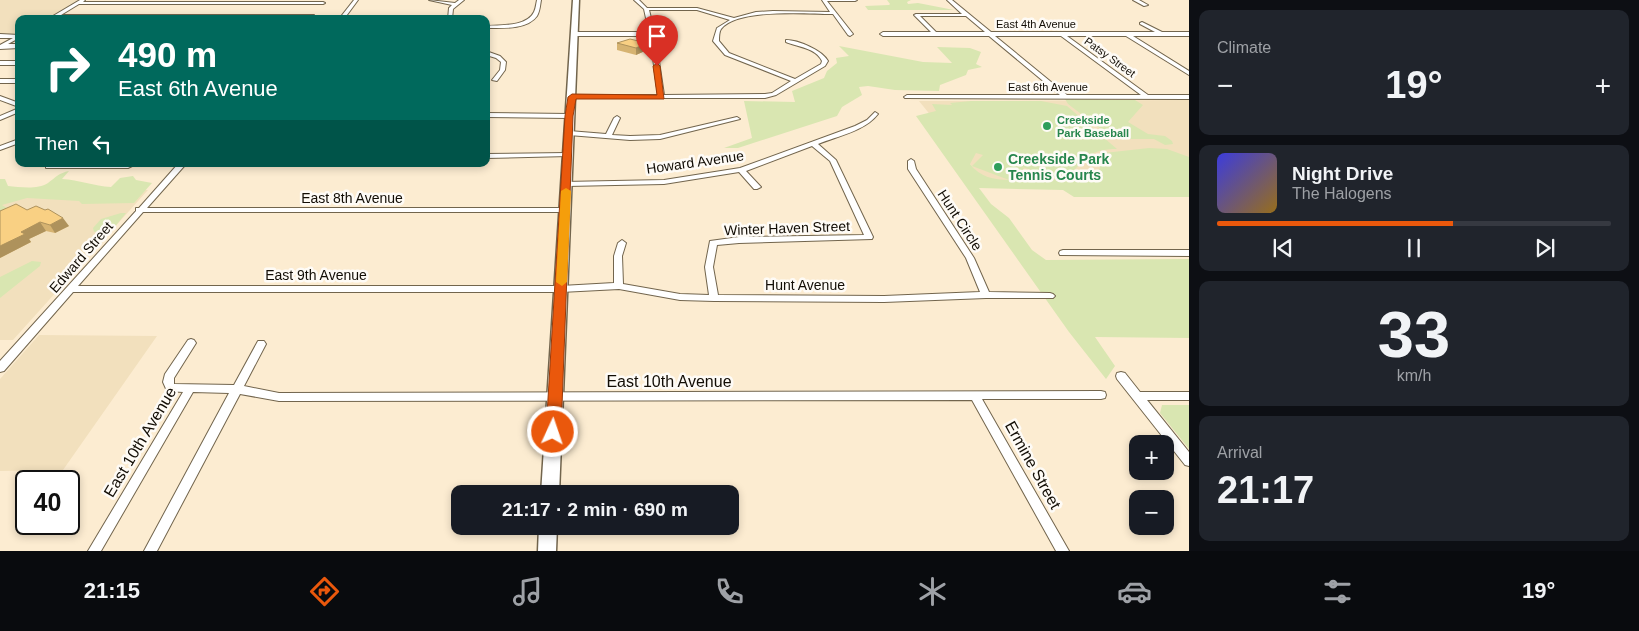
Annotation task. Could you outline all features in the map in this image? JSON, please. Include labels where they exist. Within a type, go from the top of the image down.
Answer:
[{"type":"street","points":[[344,15],[356,0]]},
{"type":"street","points":[[431,0],[455,4]]},
{"type":"street","points":[[449,15],[449,12],[455,4],[462,0]]},
{"type":"street","points":[[490,27],[519,24],[534,17],[539,0]]},
{"type":"street","points":[[550,485],[576,0]]},
{"type":"street","points":[[636,0],[646,9],[652,34],[661,97]]},
{"type":"street","points":[[824,0],[850,34]]},
{"type":"street","points":[[828,0],[855,0]]},
{"type":"street","points":[[949,0],[1066,97]]},
{"type":"street","points":[[1135,0],[1146,5]]},
{"type":"street","points":[[56,15],[81,1],[324,2]]},
{"type":"street","points":[[312,15],[324,2]]},
{"type":"street","points":[[646,9],[697,9],[733,19],[761,14],[833,12]]},
{"type":"street","points":[[935,34],[916,15],[966,15]]},
{"type":"street","points":[[733,19],[719,30],[716,40],[727,54],[737,60],[795,81]]},
{"type":"street","points":[[1142,23],[1162,34]]},
{"type":"street","points":[[519,24],[527,28]]},
{"type":"street","points":[[574,34],[652,34]]},
{"type":"street","name":"East 4th Avenue","points":[[883,34],[1189,34]]},
{"type":"street","name":"Patsy Street","points":[[1062,34],[1146,97]]},
{"type":"street","points":[[1126,34],[1189,73]]},
{"type":"street","points":[[0,36],[15,36]]},
{"type":"street","points":[[1,46],[15,38]]},
{"type":"street","points":[[572,97],[765,96],[774,94],[823,65],[825,61],[820,53],[788,41]]},
{"type":"street","points":[[1,46],[15,46]]},
{"type":"street","points":[[490,55],[503,60],[505,64],[504,69],[496,80]]},
{"type":"street","points":[[0,63],[15,63]]},
{"type":"street","points":[[0,81],[15,81]]},
{"type":"street","name":"East 6th Avenue","points":[[907,97],[1189,97]]},
{"type":"street","points":[[0,98],[15,103]]},
{"type":"street","points":[[0,118],[15,112]]},
{"type":"street","name":"Howard Avenue","points":[[567,184],[666,184],[741,170],[869,122],[875,114]]},
{"type":"street","points":[[490,116],[569,116]]},
{"type":"street","points":[[608,136],[617,118]]},
{"type":"street","points":[[570,133],[630,138],[660,137],[737,119]]},
{"type":"street","points":[[700,121],[709,127]]},
{"type":"street","points":[[0,148],[15,142]]},
{"type":"street","name":"Winter Haven Street","points":[[714,298],[709,267],[713,243],[739,240],[869,237],[832,160],[814,144]]},
{"type":"street","points":[[490,156],[567,155]]},
{"type":"street","name":"Hunt Circle","points":[[912,161],[912,170],[970,258],[986,295]]},
{"type":"street","name":"Edward Street","points":[[0,368],[179,167]]},
{"type":"street","points":[[741,170],[757,187]]},
{"type":"street","name":"East 8th Avenue","points":[[139,210],[565,210]]},
{"type":"street","points":[[619,286],[618,256],[622,243]]},
{"type":"street","points":[[1063,253],[1189,253]]},
{"type":"street","name":"Hunt Avenue","points":[[561,289],[619,286],[680,298],[1050,296]]},
{"type":"street","name":"East 9th Avenue","points":[[72,289],[561,289]]},
{"type":"street","points":[[190,389],[171,388],[168,382],[191,343]]},
{"type":"street","points":[[150,551],[261,344]]},
{"type":"street","points":[[1121,376],[1189,461]]},
{"type":"street","name":"East 10th Avenue","points":[[94,551],[190,389],[237,389],[279,397],[555,398],[1101,394]]},
{"type":"street","name":"Ermine Street","points":[[975,396],[1063,551]]},
{"type":"street","points":[[1138,396],[1189,396]]},
{"type":"street","points":[[547,551],[548,535]]},
{"type":"shaded area","points":[[0,0],[80,0],[55,15],[15,15],[15,34],[0,34]]},
{"type":"shaded area","points":[[1189,100],[1189,186],[987,185],[919,101]]},
{"type":"shaded area","points":[[0,188],[148,190],[13,340],[0,340]]},
{"type":"shaded area","points":[[39,335],[157,336],[63,470],[0,471],[0,379]]},
{"type":"green space","points":[[887,0],[911,0],[907,2],[908,4],[918,3],[954,10],[868,10],[865,6],[889,5]]},
{"type":"green space","points":[[839,46],[923,62],[952,63],[937,47],[970,48],[981,52],[976,64],[982,67],[968,70],[966,75],[940,85],[939,91],[859,87],[862,95],[842,107],[837,116],[738,148],[724,148],[752,138],[744,101],[795,102],[792,91],[824,78],[827,71],[837,63],[836,58],[849,56]]},
{"type":"green space","points":[[1065,99],[1135,100],[1143,105],[1128,122],[1148,134],[1165,136],[1173,144],[1165,145],[1154,139],[1114,139],[1068,104]]},
{"type":"green space","points":[[971,101],[1041,101],[1067,106],[1117,149],[1108,149],[1094,153],[1084,160],[1068,177],[1054,177],[1019,166],[1024,168],[1014,180],[1097,178],[1104,153],[1149,148],[1167,149],[1189,157],[1189,197],[1074,197],[1063,190],[979,188],[991,204],[1009,218],[1032,250],[1046,260],[1189,259],[1189,338],[1095,337],[1115,366],[1106,379],[1069,332],[916,116],[936,111],[932,104],[952,105],[950,103]],"holes":[[[976,153],[983,155],[972,166],[970,164]],[[972,166],[1009,180],[988,177],[978,172]]]},
{"type":"green space","points":[[69,171],[62,179],[111,187],[120,178],[133,176],[136,180],[152,183],[134,203],[82,204],[79,201],[27,198],[2,205],[10,210],[0,215],[0,179],[5,179],[8,186],[34,187],[44,185],[60,174]]},
{"type":"green space","points":[[126,213],[113,229],[94,232],[93,228],[101,219]]},
{"type":"green space","points":[[32,261],[41,262],[40,266],[0,298],[0,277]]},
{"type":"green space","points":[[1162,405],[1189,405],[1189,449],[1160,413]]},
{"type":"building","points":[[630,39],[647,43],[636,48],[617,43]]},
{"type":"building","points":[[16,204],[27,210],[36,206],[45,210],[48,209],[63,218],[50,225],[40,222],[21,232],[25,234],[0,246],[0,211]]},
{"type":"slow traffic","points":[[562,282],[566,191]]},
{"type":"place","name":"Creekside Park Baseball","points":[[1047,126]]},
{"type":"place","name":"Creekside Park Tennis Courts","points":[[998,167]]},
{"type":"route","points":[[553,432],[567,155],[570,133],[569,116],[572,97],[661,97],[657,66]]}]
